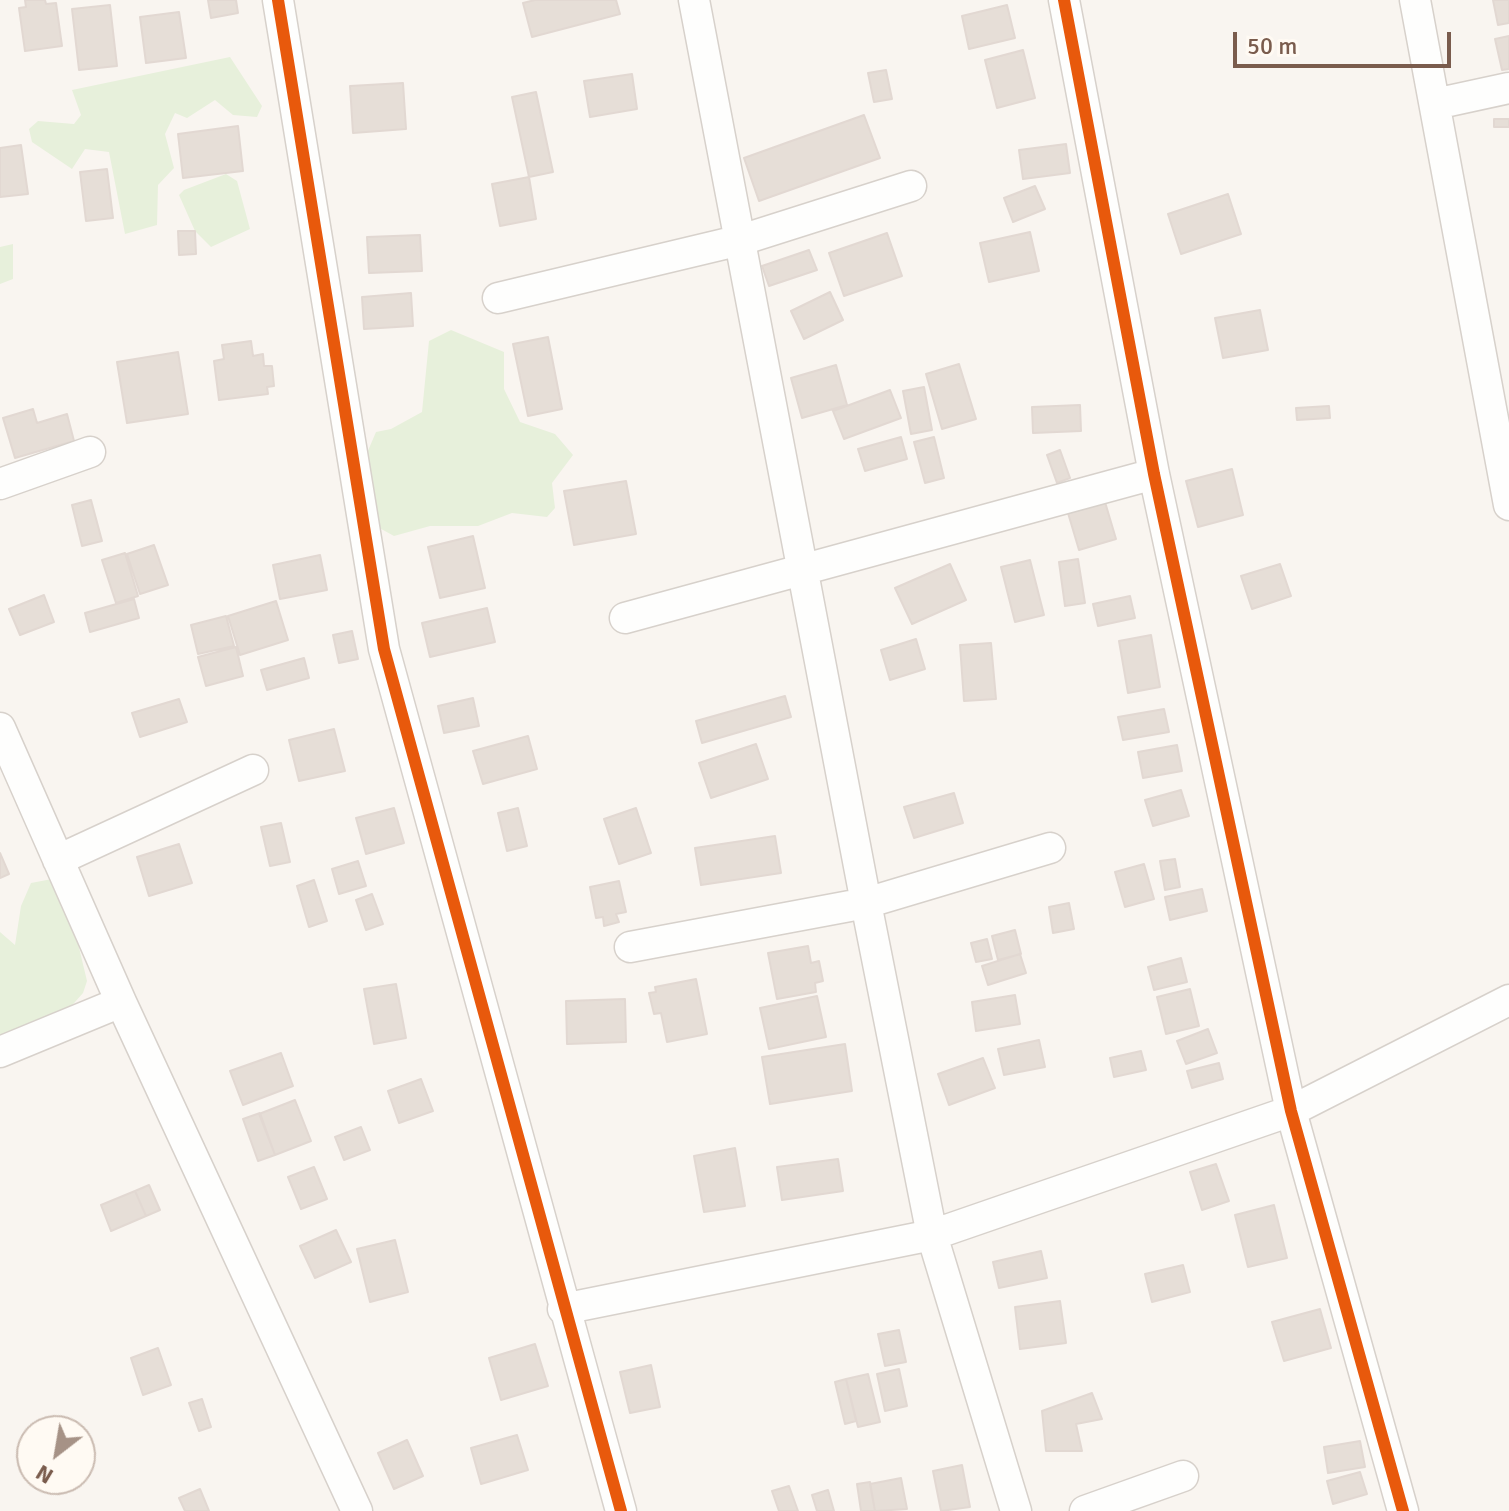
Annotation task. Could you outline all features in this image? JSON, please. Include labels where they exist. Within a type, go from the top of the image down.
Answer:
[{"type":"street","points":[[278,0],[384,649],[621,1511]]},
{"type":"street","points":[[694,0],[932,1235],[1016,1511]]},
{"type":"street","points":[[1064,0],[1154,474],[1291,1111],[1403,1511]]},
{"type":"street","points":[[1415,0],[1509,505]]},
{"type":"street","points":[[1435,104],[1509,88]]},
{"type":"street","points":[[498,298],[741,240],[911,186]]},
{"type":"street","points":[[0,484],[90,452]]},
{"type":"street","points":[[625,618],[1154,474]]},
{"type":"street","points":[[0,728],[121,1002],[357,1511]]},
{"type":"street","points":[[58,860],[253,770]]},
{"type":"street","points":[[630,947],[866,903],[1050,848]]},
{"type":"street","points":[[563,1309],[932,1235],[1291,1111],[1509,1000]]},
{"type":"street","points":[[0,1052],[121,1002]]},
{"type":"street","points":[[1085,1511],[1183,1476]]},
{"type":"green space","points":[[230,57],[262,106],[257,117],[233,115],[215,100],[187,118],[175,113],[165,134],[174,168],[158,185],[157,225],[125,234],[109,152],[85,149],[72,169],[32,142],[29,129],[38,121],[74,124],[81,115],[72,90]]},
{"type":"green space","points":[[226,174],[237,181],[250,229],[211,247],[195,231],[179,195],[184,190]]},
{"type":"green space","points":[[13,244],[13,279],[0,284],[0,247]]},
{"type":"green space","points":[[451,330],[504,352],[504,389],[520,422],[555,434],[573,455],[552,483],[555,508],[547,517],[512,513],[478,526],[430,526],[394,536],[374,525],[367,453],[376,432],[391,429],[422,412],[429,341]]},
{"type":"green space","points":[[52,879],[76,935],[87,981],[83,993],[59,1020],[0,1044],[0,932],[15,945],[21,906],[31,883]]},
{"type":"building","points":[[25,0],[56,3],[62,46],[25,51],[19,8],[26,7]]},
{"type":"building","points":[[208,0],[236,0],[238,13],[211,18]]},
{"type":"building","points":[[535,0],[616,0],[620,14],[532,37],[523,3]]},
{"type":"building","points":[[1493,0],[1509,0],[1509,23],[1498,25]]},
{"type":"building","points":[[110,5],[117,66],[79,70],[72,9]]},
{"type":"building","points":[[1007,5],[1015,38],[969,49],[962,16]]},
{"type":"building","points":[[179,12],[186,58],[146,63],[140,17]]},
{"type":"building","points":[[1509,36],[1509,69],[1502,70],[1495,39]]},
{"type":"building","points":[[1023,50],[1035,98],[997,108],[985,60]]},
{"type":"building","points":[[886,70],[892,99],[874,102],[868,73]]},
{"type":"building","points":[[632,74],[637,109],[590,117],[584,81]]},
{"type":"building","points":[[403,83],[406,129],[353,133],[350,86]]},
{"type":"building","points":[[536,92],[553,172],[529,177],[512,97]]},
{"type":"building","points":[[864,115],[880,158],[759,201],[744,158]]},
{"type":"building","points":[[1494,119],[1509,119],[1509,127],[1494,127]]},
{"type":"building","points":[[238,126],[243,171],[183,178],[178,134]]},
{"type":"building","points":[[1066,144],[1070,173],[1023,179],[1019,150]]},
{"type":"building","points":[[21,145],[28,194],[0,197],[0,148]]},
{"type":"building","points":[[107,169],[113,218],[86,221],[80,172]]},
{"type":"building","points":[[529,177],[536,219],[500,226],[492,184]]},
{"type":"building","points":[[1035,186],[1045,209],[1013,222],[1004,198]]},
{"type":"building","points":[[1228,194],[1241,234],[1181,254],[1168,214]]},
{"type":"building","points":[[178,231],[195,231],[196,254],[179,255]]},
{"type":"building","points":[[1030,232],[1039,271],[989,282],[980,243]]},
{"type":"building","points":[[887,233],[902,276],[844,296],[829,253]]},
{"type":"building","points":[[420,235],[422,271],[369,273],[367,237]]},
{"type":"building","points":[[809,250],[817,270],[769,286],[762,266]]},
{"type":"building","points":[[830,292],[843,320],[804,339],[791,311]]},
{"type":"building","points":[[411,293],[413,326],[364,329],[362,297]]},
{"type":"building","points":[[1260,310],[1268,350],[1223,358],[1215,318]]},
{"type":"building","points":[[548,337],[562,409],[528,416],[513,344]]},
{"type":"building","points":[[251,341],[253,356],[263,354],[264,366],[272,366],[274,386],[267,387],[268,394],[219,400],[214,361],[224,359],[222,345]]},
{"type":"building","points":[[178,352],[188,414],[127,423],[117,362]]},
{"type":"building","points":[[959,364],[976,419],[942,429],[926,374]]},
{"type":"building","points":[[836,365],[847,405],[802,418],[791,378]]},
{"type":"building","points":[[924,387],[932,430],[911,434],[903,391]]},
{"type":"building","points":[[890,390],[901,418],[844,439],[833,411]]},
{"type":"building","points":[[1080,405],[1081,431],[1033,433],[1032,407]]},
{"type":"building","points":[[1329,406],[1330,418],[1297,420],[1296,408]]},
{"type":"building","points":[[33,409],[37,423],[67,414],[74,441],[15,458],[3,418]]},
{"type":"building","points":[[901,437],[907,459],[865,471],[858,449]]},
{"type":"building","points":[[934,437],[944,478],[925,483],[914,442]]},
{"type":"building","points":[[1060,450],[1070,478],[1057,483],[1047,455]]},
{"type":"building","points":[[1232,469],[1243,515],[1198,527],[1186,481]]},
{"type":"building","points":[[626,481],[636,534],[574,545],[564,491]]},
{"type":"building","points":[[91,500],[102,541],[82,546],[72,505]]},
{"type":"building","points":[[1105,502],[1116,539],[1079,550],[1068,513]]},
{"type":"building","points":[[473,536],[485,588],[440,598],[428,547]]},
{"type":"building","points":[[154,545],[168,585],[140,594],[127,554]]},
{"type":"building","points":[[125,553],[138,596],[116,603],[102,560]]},
{"type":"building","points":[[320,555],[327,590],[280,599],[273,565]]},
{"type":"building","points":[[1078,559],[1085,603],[1065,606],[1059,562]]},
{"type":"building","points":[[1030,560],[1044,615],[1015,622],[1001,567]]},
{"type":"building","points":[[950,564],[966,600],[912,624],[895,588]]},
{"type":"building","points":[[1280,564],[1291,596],[1252,609],[1241,576]]},
{"type":"building","points":[[44,595],[54,622],[20,635],[9,609]]},
{"type":"building","points":[[1130,596],[1135,618],[1098,626],[1093,604]]},
{"type":"building","points":[[134,599],[139,618],[90,632],[85,613]]},
{"type":"building","points":[[276,601],[288,640],[240,655],[228,616]]},
{"type":"building","points":[[487,608],[495,642],[430,657],[422,623]]},
{"type":"building","points":[[226,616],[234,646],[198,654],[191,625]]},
{"type":"building","points":[[352,631],[358,659],[339,663],[333,635]]},
{"type":"building","points":[[1151,635],[1160,687],[1128,693],[1119,641]]},
{"type":"building","points":[[916,639],[925,669],[890,680],[881,650]]},
{"type":"building","points":[[991,643],[996,699],[964,701],[960,645]]},
{"type":"building","points":[[236,647],[243,676],[206,686],[198,657]]},
{"type":"building","points":[[304,658],[309,678],[267,690],[261,670]]},
{"type":"building","points":[[785,696],[791,717],[702,743],[696,721]]},
{"type":"building","points":[[473,698],[479,726],[444,733],[438,706]]},
{"type":"building","points":[[179,699],[187,722],[140,737],[132,713]]},
{"type":"building","points":[[1164,709],[1169,732],[1123,740],[1118,717]]},
{"type":"building","points":[[334,729],[345,771],[299,781],[289,740]]},
{"type":"building","points":[[528,736],[537,769],[483,784],[473,751]]},
{"type":"building","points":[[756,744],[768,779],[711,798],[699,763]]},
{"type":"building","points":[[1177,745],[1182,771],[1143,778],[1138,752]]},
{"type":"building","points":[[1181,790],[1189,816],[1153,826],[1145,800]]},
{"type":"building","points":[[954,793],[963,823],[914,838],[904,807]]},
{"type":"building","points":[[394,808],[404,843],[366,854],[356,818]]},
{"type":"building","points":[[518,808],[527,846],[507,851],[498,813]]},
{"type":"building","points":[[636,808],[651,853],[619,864],[604,819]]},
{"type":"building","points":[[281,823],[290,862],[270,866],[261,827]]},
{"type":"building","points":[[775,836],[781,873],[701,885],[695,848]]},
{"type":"building","points":[[179,844],[192,883],[149,896],[137,857]]},
{"type":"building","points":[[0,853],[9,874],[0,878]]},
{"type":"building","points":[[1175,859],[1180,887],[1165,890],[1160,861]]},
{"type":"building","points":[[358,861],[366,886],[339,894],[332,869]]},
{"type":"building","points":[[1144,864],[1154,899],[1125,907],[1115,872]]},
{"type":"building","points":[[314,880],[327,921],[309,927],[297,886]]},
{"type":"building","points":[[619,881],[626,912],[616,914],[619,922],[604,926],[603,917],[596,918],[590,887]]},
{"type":"building","points":[[1202,889],[1207,911],[1170,920],[1165,897]]},
{"type":"building","points":[[372,894],[383,924],[366,930],[356,900]]},
{"type":"building","points":[[1069,903],[1074,929],[1053,933],[1049,907]]},
{"type":"building","points":[[1015,930],[1021,954],[998,960],[992,936]]},
{"type":"building","points":[[987,939],[992,959],[976,962],[971,943]]},
{"type":"building","points":[[808,946],[811,963],[819,961],[823,981],[815,983],[816,992],[777,999],[768,953]]},
{"type":"building","points":[[1020,954],[1026,973],[988,985],[982,966]]},
{"type":"building","points":[[1181,958],[1187,982],[1154,990],[1148,967]]},
{"type":"building","points":[[696,979],[707,1034],[667,1042],[661,1013],[654,1014],[649,993],[656,992],[655,987]]},
{"type":"building","points":[[396,984],[406,1038],[374,1044],[364,989]]},
{"type":"building","points":[[1190,989],[1199,1026],[1166,1034],[1157,997]]},
{"type":"building","points":[[1015,995],[1020,1024],[976,1031],[972,1002]]},
{"type":"building","points":[[817,996],[826,1037],[769,1049],[760,1008]]},
{"type":"building","points":[[625,999],[626,1042],[567,1044],[566,1001]]},
{"type":"building","points":[[1208,1029],[1217,1053],[1186,1064],[1177,1041]]},
{"type":"building","points":[[1039,1040],[1045,1067],[1004,1075],[998,1049]]},
{"type":"building","points":[[845,1044],[852,1091],[770,1104],[762,1057]]},
{"type":"building","points":[[1141,1051],[1146,1070],[1114,1077],[1110,1058]]},
{"type":"building","points":[[281,1053],[293,1086],[243,1105],[230,1071]]},
{"type":"building","points":[[983,1058],[995,1088],[949,1105],[938,1074]]},
{"type":"building","points":[[1219,1063],[1223,1079],[1192,1088],[1187,1071]]},
{"type":"building","points":[[421,1079],[433,1111],[399,1123],[388,1091]]},
{"type":"building","points":[[295,1100],[311,1141],[275,1155],[259,1114]]},
{"type":"building","points":[[260,1113],[275,1155],[258,1161],[243,1119]]},
{"type":"building","points":[[361,1127],[370,1150],[344,1160],[335,1137]]},
{"type":"building","points":[[735,1148],[745,1206],[704,1212],[694,1156]]},
{"type":"building","points":[[838,1159],[843,1191],[782,1200],[777,1167]]},
{"type":"building","points":[[1216,1164],[1229,1201],[1202,1210],[1190,1172]]},
{"type":"building","points":[[314,1167],[327,1199],[301,1209],[288,1177]]},
{"type":"building","points":[[149,1185],[160,1210],[146,1216],[135,1191]]},
{"type":"building","points":[[135,1191],[146,1216],[111,1231],[101,1205]]},
{"type":"building","points":[[1274,1205],[1287,1258],[1248,1267],[1235,1215]]},
{"type":"building","points":[[336,1230],[351,1262],[315,1278],[300,1246]]},
{"type":"building","points":[[395,1240],[408,1292],[370,1302],[357,1249]]},
{"type":"building","points":[[1041,1251],[1047,1278],[999,1288],[993,1262]]},
{"type":"building","points":[[1183,1265],[1190,1292],[1152,1302],[1145,1274]]},
{"type":"building","points":[[1060,1301],[1066,1343],[1020,1349],[1015,1307]]},
{"type":"building","points":[[1320,1309],[1331,1348],[1284,1361],[1272,1322]]},
{"type":"building","points":[[899,1330],[906,1362],[885,1366],[878,1334]]},
{"type":"building","points":[[535,1344],[548,1386],[501,1400],[489,1358]]},
{"type":"building","points":[[158,1348],[171,1385],[143,1395],[131,1358]]},
{"type":"building","points":[[651,1365],[660,1407],[630,1413],[620,1372]]},
{"type":"building","points":[[899,1369],[907,1406],[885,1411],[877,1374]]},
{"type":"building","points":[[868,1374],[880,1422],[858,1427],[846,1379]]},
{"type":"building","points":[[846,1379],[856,1421],[845,1424],[835,1382]]},
{"type":"building","points":[[1092,1393],[1102,1419],[1076,1424],[1082,1451],[1046,1451],[1042,1411]]},
{"type":"building","points":[[202,1399],[211,1427],[199,1431],[189,1403]]},
{"type":"building","points":[[517,1435],[528,1470],[481,1484],[471,1448]]},
{"type":"building","points":[[407,1440],[423,1476],[394,1489],[378,1453]]},
{"type":"building","points":[[1360,1441],[1365,1467],[1328,1473],[1324,1447]]},
{"type":"building","points":[[962,1465],[970,1507],[941,1511],[933,1471]]},
{"type":"building","points":[[1360,1472],[1367,1494],[1333,1504],[1327,1481]]},
{"type":"building","points":[[901,1478],[907,1509],[875,1511],[870,1484]]},
{"type":"building","points":[[870,1482],[875,1511],[861,1511],[857,1484]]},
{"type":"building","points":[[789,1486],[798,1511],[779,1511],[772,1491]]},
{"type":"building","points":[[200,1489],[209,1511],[185,1511],[179,1498]]},
{"type":"building","points":[[828,1490],[834,1511],[817,1511],[812,1495]]},
{"type":"cycle path","points":[[278,0],[384,649],[621,1511]]},
{"type":"cycle path","points":[[1064,0],[1154,474],[1291,1111],[1403,1511]]}]
